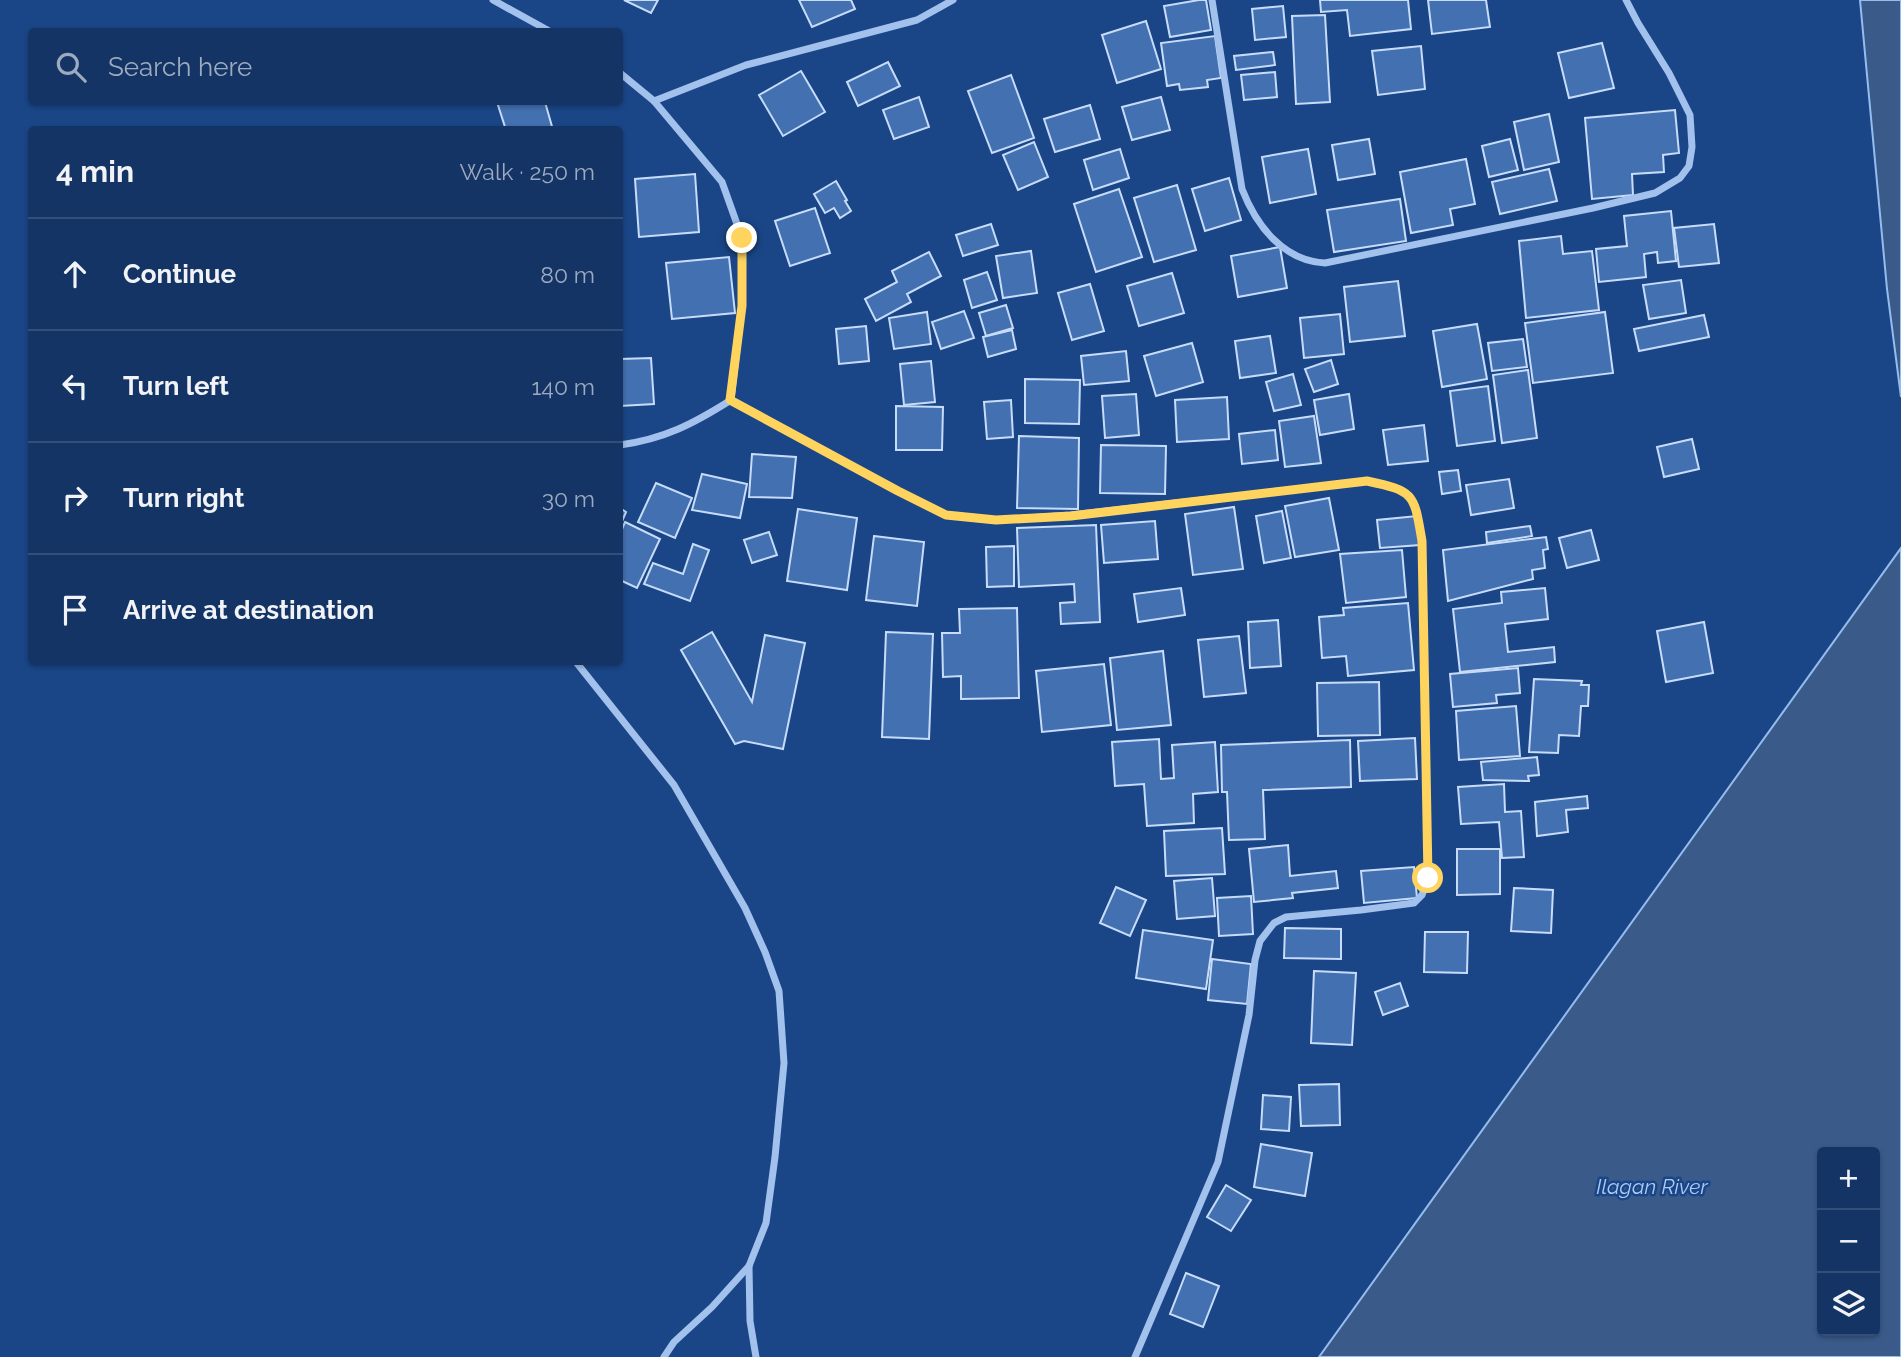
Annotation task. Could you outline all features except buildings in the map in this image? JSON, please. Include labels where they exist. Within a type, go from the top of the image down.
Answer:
[{"type":"street","points":[[493,0],[544,28]]},
{"type":"street","points":[[654,101],[746,65],[917,20],[953,0]]},
{"type":"street","points":[[1212,0],[1242,189],[1249,206],[1268,233],[1294,257],[1311,263],[1325,263],[1593,208],[1655,193],[1680,178],[1689,166],[1692,147],[1690,115],[1626,0]]},
{"type":"street","points":[[623,75],[654,101],[722,182],[742,238],[742,306],[730,400]]},
{"type":"street","points":[[623,445],[645,442],[695,422],[730,400]]},
{"type":"street","points":[[730,400],[946,515],[996,520],[1071,516],[1367,481],[1399,488],[1411,498],[1422,541],[1428,878],[1422,895],[1415,903],[1286,917],[1274,923],[1260,942],[1255,960],[1249,1015],[1218,1162],[1135,1357]]},
{"type":"street","points":[[578,665],[674,785],[746,908],[779,992],[784,1063],[766,1223],[749,1266],[712,1307],[674,1342],[664,1357]]},
{"type":"street","points":[[749,1266],[750,1321],[755,1357]]},
{"type":"water","points":[[1860,0],[1901,0],[1901,397],[1887,289]]},
{"type":"water","name":"Ilagan River","points":[[1901,548],[1901,1357],[1319,1357]]},
{"type":"route","points":[[742,238],[742,306],[730,400],[946,515],[996,520],[1071,516],[1367,481],[1399,488],[1411,498],[1422,541],[1428,878]]}]
